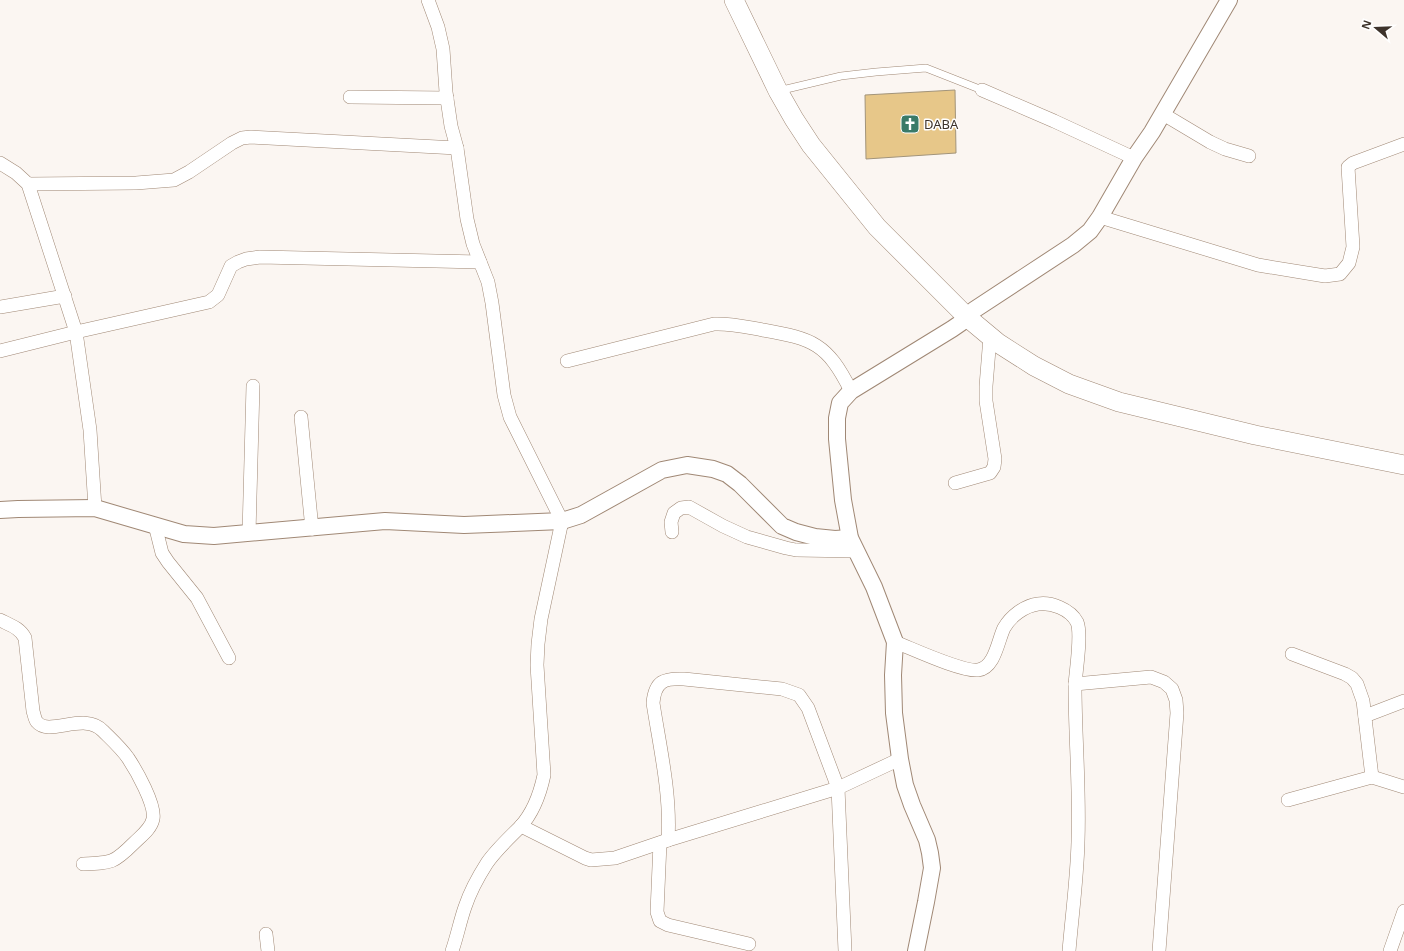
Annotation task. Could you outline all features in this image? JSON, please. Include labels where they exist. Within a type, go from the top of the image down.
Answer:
[{"type":"main road","points":[[734,0],[778,91],[811,145],[856,202],[905,256],[968,318],[990,337],[1016,355],[1070,384],[1119,402],[1255,435],[1404,465]]},
{"type":"street","points":[[428,0],[438,27],[443,49],[447,98],[451,126],[457,148],[467,219],[473,244],[489,289],[504,395],[510,417],[562,521],[541,619],[538,644],[537,665],[544,775],[541,790],[534,807],[521,826],[506,840],[488,862],[476,882],[465,907],[452,951]]},
{"type":"street","points":[[916,951],[932,868],[931,860],[927,840],[905,785],[900,759],[894,713],[893,675],[896,642],[874,587],[853,544],[843,500],[837,439],[837,418],[840,403],[851,391],[968,318],[974,310],[993,296],[1073,245],[1090,231],[1100,217],[1134,158],[1163,114],[1229,0]]},
{"type":"street","points":[[982,90],[1054,120],[1134,158]]},
{"type":"street","points":[[350,97],[447,98]]},
{"type":"street","points":[[1163,114],[1210,142],[1249,156]]},
{"type":"street","points":[[28,184],[136,183],[174,180],[189,172],[232,143],[242,138],[251,137],[457,148]]},
{"type":"street","points":[[1100,217],[1258,264],[1325,276],[1340,274],[1349,263],[1353,247],[1348,167],[1353,163],[1404,144]]},
{"type":"street","points":[[0,163],[16,173],[28,184],[76,332],[90,430],[95,508]]},
{"type":"street","points":[[0,351],[209,302],[218,295],[231,266],[246,259],[260,257],[480,262]]},
{"type":"street","points":[[0,307],[64,296]]},
{"type":"street","points":[[567,361],[687,330],[724,323],[795,336],[810,341],[822,349],[835,362],[851,391]]},
{"type":"street","points":[[955,483],[990,473],[994,467],[995,459],[986,402],[990,337]]},
{"type":"street","points":[[249,533],[253,386]]},
{"type":"street","points":[[301,417],[312,529]]},
{"type":"street","points":[[0,510],[95,508],[184,534],[198,536],[312,529],[385,522],[464,525],[562,521],[582,515],[662,470],[687,465],[713,469],[727,474],[789,529],[815,537],[835,539],[853,544]]},
{"type":"street","points":[[672,532],[671,522],[674,513],[681,508],[689,507],[747,537],[786,548],[796,550],[853,544]]},
{"type":"street","points":[[155,525],[162,553],[197,598],[229,658]]},
{"type":"street","points":[[896,642],[948,662],[970,669],[979,670],[986,666],[994,656],[1004,629],[1010,620],[1028,607],[1046,604],[1064,609],[1077,622],[1079,631],[1075,684],[1078,842],[1075,890],[1068,951]]},
{"type":"street","points":[[0,620],[17,628],[22,632],[25,638],[32,711],[37,722],[43,726],[53,727],[82,723],[92,724],[102,729],[127,756],[136,770],[154,811],[150,826],[122,855],[106,863],[84,864]]},
{"type":"street","points":[[1292,654],[1346,674],[1357,684],[1363,701],[1372,778]]},
{"type":"street","points":[[1075,684],[1151,677],[1164,682],[1172,689],[1176,700],[1177,713],[1158,951]]},
{"type":"street","points":[[748,944],[668,925],[660,921],[657,912],[664,842],[669,823],[653,703],[656,691],[663,681],[671,678],[782,689],[799,695],[808,708],[838,788],[845,951]]},
{"type":"street","points":[[1365,716],[1404,701]]},
{"type":"street","points":[[521,826],[585,858],[591,860],[615,858],[838,788],[900,759]]},
{"type":"street","points":[[1288,800],[1372,778],[1404,786]]},
{"type":"street","points":[[1390,951],[1404,911]]},
{"type":"street","points":[[266,934],[268,951]]},
{"type":"lane","points":[[778,91],[841,76],[926,68],[982,90]]},
{"type":"building","name":"DABA","points":[[955,90],[956,153],[866,159],[865,95]]},
{"type":"place","name":"DABA","points":[[910,124]]}]
